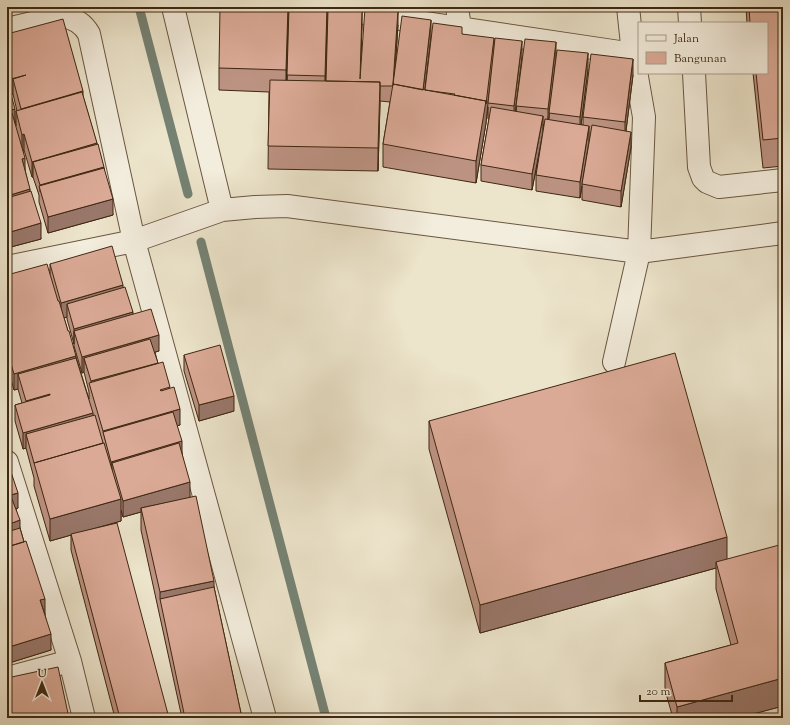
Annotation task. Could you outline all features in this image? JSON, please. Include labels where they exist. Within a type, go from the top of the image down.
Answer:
[{"type":"street","points":[[174,7],[222,210]]},
{"type":"street","points":[[328,7],[406,20],[459,18],[634,54]]},
{"type":"street","points":[[614,362],[639,252],[644,117],[628,7]]},
{"type":"street","points":[[689,7],[690,22]]},
{"type":"street","points":[[7,28],[62,16],[69,17],[82,23],[89,34],[134,241],[265,718]]},
{"type":"street","points":[[694,74],[699,167],[703,178],[707,182],[719,187],[783,180]]},
{"type":"street","points":[[7,266],[134,241],[222,210],[255,207],[288,206],[639,252],[783,233]]},
{"type":"street","points":[[7,462],[70,661],[84,718]]},
{"type":"street","points":[[7,678],[70,661]]},
{"type":"building","points":[[220,7],[288,7],[286,70],[219,68]]},
{"type":"building","points":[[289,7],[327,7],[325,76],[287,75]]},
{"type":"building","points":[[749,7],[783,7],[783,138],[763,140],[756,74],[768,74],[768,22],[750,22]]},
{"type":"building","points":[[365,8],[398,10],[393,86],[380,86],[380,82],[326,81],[328,9],[362,10],[360,79]]},
{"type":"building","points":[[402,16],[431,20],[423,90],[393,84]]},
{"type":"building","points":[[63,19],[83,91],[21,109],[13,79],[26,75],[11,79],[7,63],[7,34]]},
{"type":"building","points":[[433,23],[462,27],[462,34],[494,38],[486,104],[486,101],[454,95],[455,94],[425,90]]},
{"type":"building","points":[[495,38],[522,41],[514,106],[488,103]]},
{"type":"building","points":[[525,39],[556,42],[548,109],[516,106]]},
{"type":"building","points":[[557,50],[588,53],[580,117],[549,113]]},
{"type":"building","points":[[591,54],[633,59],[625,122],[583,117]]},
{"type":"building","points":[[7,80],[15,109],[7,111]]},
{"type":"building","points":[[270,80],[380,82],[378,148],[268,146]]},
{"type":"building","points":[[393,84],[486,101],[476,161],[383,144]]},
{"type":"building","points":[[82,92],[97,143],[32,162],[24,134],[22,135],[16,111]]},
{"type":"building","points":[[491,107],[543,116],[532,174],[481,165]]},
{"type":"building","points":[[12,113],[25,158],[22,159],[30,189],[7,196],[7,115]]},
{"type":"building","points":[[545,119],[589,126],[580,182],[536,175]]},
{"type":"building","points":[[592,125],[631,132],[621,191],[582,184]]},
{"type":"building","points":[[98,144],[104,167],[40,185],[33,162]]},
{"type":"building","points":[[104,168],[113,199],[48,217],[39,186]]},
{"type":"building","points":[[31,191],[41,223],[7,233],[7,198]]},
{"type":"building","points":[[112,246],[123,285],[61,303],[50,264]]},
{"type":"building","points":[[47,264],[76,356],[14,374],[7,350],[7,275]]},
{"type":"building","points":[[125,287],[133,312],[74,329],[67,304]]},
{"type":"building","points":[[151,309],[159,335],[82,357],[74,331]]},
{"type":"building","points":[[150,339],[158,363],[91,381],[84,358]]},
{"type":"building","points":[[220,345],[234,396],[199,405],[184,355]]},
{"type":"building","points":[[675,353],[727,537],[480,605],[429,421]]},
{"type":"building","points":[[76,358],[93,413],[23,433],[15,405],[50,394],[26,401],[18,374]]},
{"type":"building","points":[[163,362],[170,387],[160,390],[174,387],[180,409],[103,431],[89,383]]},
{"type":"building","points":[[173,412],[182,441],[111,462],[103,432]]},
{"type":"building","points":[[95,415],[103,443],[34,463],[26,434]]},
{"type":"building","points":[[104,443],[121,499],[50,519],[34,463]]},
{"type":"building","points":[[179,443],[190,482],[123,501],[112,463]]},
{"type":"building","points":[[7,466],[9,466],[18,493],[7,496]]},
{"type":"building","points":[[196,496],[214,581],[160,592],[141,508]]},
{"type":"building","points":[[12,499],[20,520],[7,525],[7,500]]},
{"type":"building","points":[[117,523],[169,718],[120,718],[71,534]]},
{"type":"building","points":[[20,528],[24,542],[7,547],[7,532]]},
{"type":"building","points":[[26,541],[45,599],[40,600],[51,634],[9,647],[7,641],[7,547]]},
{"type":"building","points":[[783,544],[783,678],[677,707],[665,663],[738,643],[716,562]]},
{"type":"building","points":[[214,587],[242,718],[185,718],[160,599]]},
{"type":"building","points":[[58,667],[69,718],[7,718],[7,678]]},
{"type":"waterway","points":[[139,7],[188,194]]},
{"type":"waterway","points":[[201,242],[326,718]]}]
